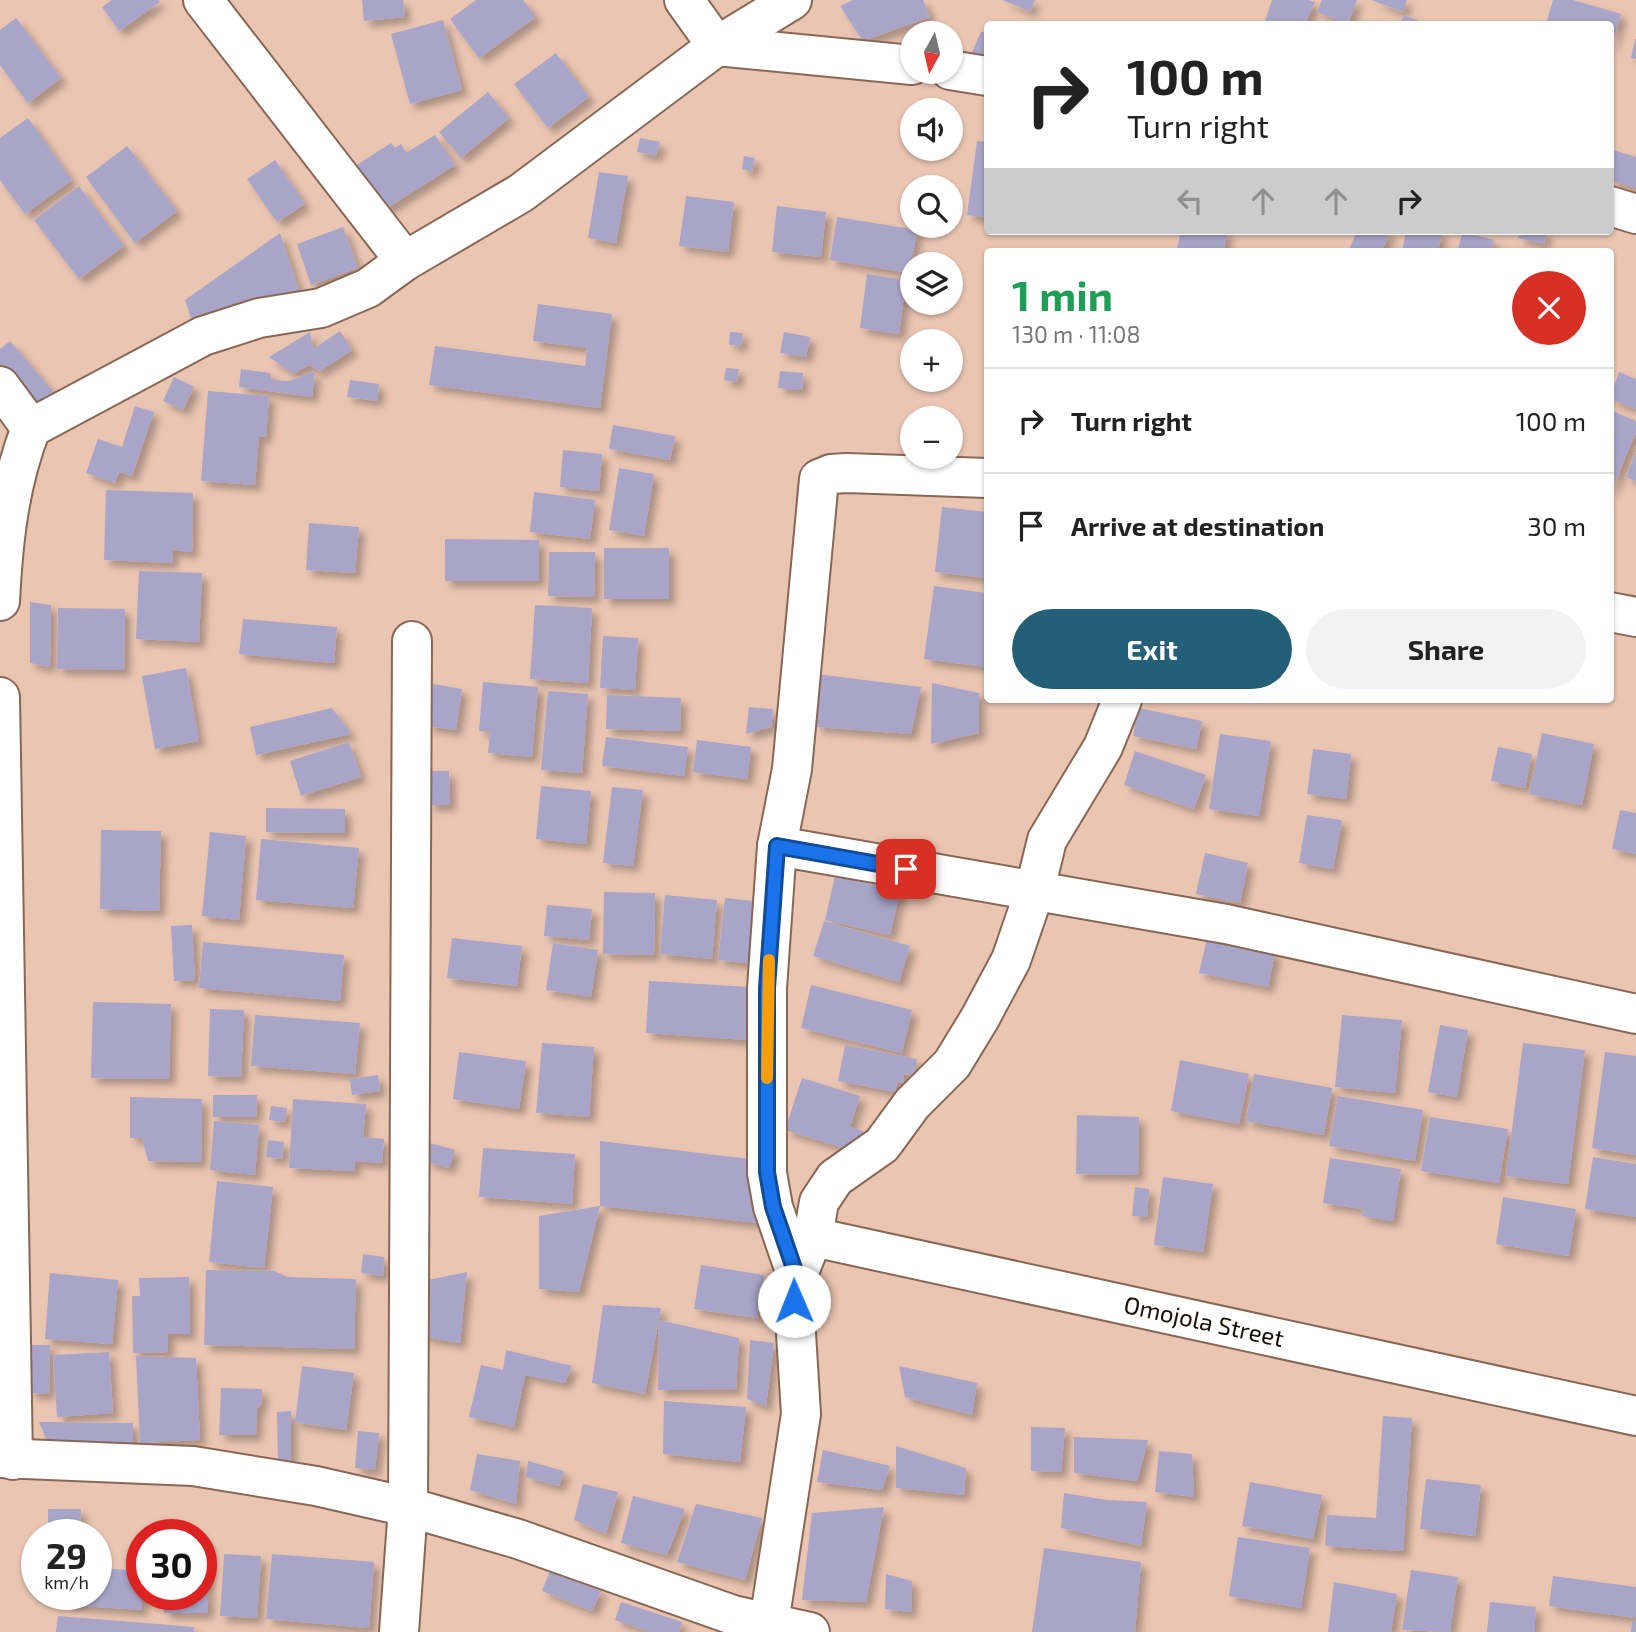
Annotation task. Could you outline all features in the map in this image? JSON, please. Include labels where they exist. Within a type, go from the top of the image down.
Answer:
[{"type":"street","points":[[203,0],[405,261]]},
{"type":"street","points":[[684,0],[717,46],[900,64]]},
{"type":"street","points":[[0,601],[3,537],[20,456],[31,428],[203,336],[259,318],[321,308],[368,288],[405,261],[522,193],[717,46],[792,0]]},
{"type":"street","points":[[963,72],[984,76]]},
{"type":"street","points":[[1614,207],[1636,214]]},
{"type":"street","points":[[0,387],[31,428]]},
{"type":"street","points":[[797,1277],[773,1207],[767,1172],[767,988],[777,846],[792,769],[819,479],[831,474],[847,473],[984,478]]},
{"type":"street","points":[[1614,613],[1636,617]]},
{"type":"street","points":[[399,1632],[408,1507],[412,642]]},
{"type":"street","points":[[0,697],[7,1459],[193,1466],[316,1486],[408,1507],[518,1539],[733,1615],[810,1632]]},
{"type":"street","points":[[769,1623],[802,1414],[794,1301],[797,1277],[813,1237],[820,1202],[835,1178],[882,1145],[912,1104],[952,1064],[1011,960],[1034,892],[1047,840],[1103,747],[1121,703]]},
{"type":"street","points":[[777,846],[1226,924],[1636,1014]]},
{"type":"street","name":"Omojola Street","points":[[813,1237],[1636,1416]]},
{"type":"building","points":[[112,0],[160,2],[119,31],[102,7]]},
{"type":"building","points":[[362,0],[403,0],[405,17],[364,21]]},
{"type":"building","points":[[476,0],[523,0],[536,17],[479,58],[450,19]]},
{"type":"building","points":[[853,0],[923,0],[930,17],[919,21],[900,21],[900,28],[863,41],[840,6]]},
{"type":"building","points":[[1002,0],[1035,0],[1030,11]]},
{"type":"building","points":[[1272,0],[1315,2],[1306,21],[1265,21]]},
{"type":"building","points":[[1322,0],[1357,0],[1349,21],[1340,21],[1317,12]]},
{"type":"building","points":[[1371,0],[1407,0],[1403,12]]},
{"type":"building","points":[[1553,0],[1573,0],[1621,14],[1614,38],[1614,21],[1547,21]]},
{"type":"building","points":[[1404,15],[1419,21],[1401,21]]},
{"type":"building","points":[[16,18],[61,78],[28,103],[0,65],[0,30]]},
{"type":"building","points":[[443,20],[462,90],[410,104],[391,34]]},
{"type":"building","points":[[981,32],[984,32],[984,56],[972,52]]},
{"type":"building","points":[[1636,39],[1636,59],[1631,58]]},
{"type":"building","points":[[556,53],[589,97],[548,128],[514,84]]},
{"type":"building","points":[[488,92],[509,118],[461,158],[439,132]]},
{"type":"building","points":[[28,118],[72,180],[25,214],[0,180],[0,138]]},
{"type":"building","points":[[435,135],[455,165],[381,212],[352,168],[391,143],[395,148],[401,144],[406,153]]},
{"type":"building","points":[[640,138],[660,142],[656,156],[637,152]]},
{"type":"building","points":[[977,141],[984,142],[984,218],[967,215]]},
{"type":"building","points":[[127,146],[177,211],[135,243],[86,177]]},
{"type":"building","points":[[1614,150],[1636,157],[1636,188],[1614,181]]},
{"type":"building","points":[[744,156],[755,158],[752,172],[742,169]]},
{"type":"building","points":[[275,160],[305,204],[277,222],[247,179]]},
{"type":"building","points":[[599,172],[628,176],[616,243],[588,238]]},
{"type":"building","points":[[79,186],[124,246],[79,279],[34,220]]},
{"type":"building","points":[[686,196],[734,202],[728,252],[679,246]]},
{"type":"building","points":[[777,206],[826,212],[821,257],[772,252]]},
{"type":"building","points":[[837,217],[900,227],[900,238],[916,238],[913,252],[900,252],[900,271],[830,260]]},
{"type":"building","points":[[343,227],[358,268],[311,285],[297,244]]},
{"type":"building","points":[[280,233],[300,293],[195,329],[185,300]]},
{"type":"building","points":[[1180,235],[1227,235],[1224,248],[1177,248]]},
{"type":"building","points":[[1355,235],[1389,235],[1383,248],[1350,248]]},
{"type":"building","points":[[1405,235],[1441,235],[1439,248],[1403,248]]},
{"type":"building","points":[[1462,235],[1494,240],[1492,248],[1458,248]]},
{"type":"building","points":[[1519,235],[1546,235],[1544,244],[1518,238]]},
{"type":"building","points":[[867,274],[900,279],[901,315],[899,334],[860,328]]},
{"type":"building","points":[[538,304],[612,314],[600,408],[429,385],[435,346],[585,366],[587,348],[533,341]]},
{"type":"building","points":[[340,331],[352,350],[320,371],[309,365],[293,374],[269,357],[310,332],[313,349]]},
{"type":"building","points":[[730,332],[743,333],[741,346],[729,345]]},
{"type":"building","points":[[784,332],[810,337],[806,357],[780,353]]},
{"type":"building","points":[[10,341],[57,396],[39,411],[0,365],[0,349]]},
{"type":"building","points":[[726,368],[739,369],[737,382],[724,380]]},
{"type":"building","points":[[241,369],[270,373],[272,380],[289,381],[315,371],[312,397],[239,387]]},
{"type":"building","points":[[780,371],[803,373],[802,390],[778,388]]},
{"type":"building","points":[[1619,372],[1636,379],[1636,409],[1614,401],[1614,387]]},
{"type":"building","points":[[174,377],[194,387],[183,410],[163,401]]},
{"type":"building","points":[[350,380],[379,384],[377,401],[347,397]]},
{"type":"building","points":[[208,391],[269,396],[266,437],[259,436],[255,485],[201,481]]},
{"type":"building","points":[[135,406],[154,412],[132,476],[119,472],[115,483],[86,473],[98,439],[122,447]]},
{"type":"building","points":[[1614,412],[1636,421],[1636,432],[1614,484]]},
{"type":"building","points":[[613,425],[675,436],[670,460],[609,449]]},
{"type":"building","points":[[563,450],[602,454],[599,491],[560,487]]},
{"type":"building","points":[[1636,452],[1636,481],[1626,477]]},
{"type":"building","points":[[619,468],[654,474],[644,536],[609,530]]},
{"type":"building","points":[[106,490],[193,493],[192,552],[173,550],[172,563],[104,560]]},
{"type":"building","points":[[534,492],[595,500],[590,539],[530,532]]},
{"type":"building","points":[[942,507],[984,512],[984,578],[935,572]]},
{"type":"building","points":[[309,523],[359,527],[355,573],[306,570]]},
{"type":"building","points":[[445,539],[539,540],[539,581],[445,581]]},
{"type":"building","points":[[604,548],[669,548],[669,599],[604,599]]},
{"type":"building","points":[[549,552],[595,552],[594,597],[548,596]]},
{"type":"building","points":[[139,571],[202,573],[199,642],[136,639]]},
{"type":"building","points":[[934,586],[984,593],[984,667],[924,659]]},
{"type":"building","points":[[30,602],[51,605],[50,667],[30,663]]},
{"type":"building","points":[[535,605],[592,608],[588,683],[530,679]]},
{"type":"building","points":[[58,608],[125,609],[124,670],[57,669]]},
{"type":"building","points":[[243,619],[337,627],[334,663],[239,654]]},
{"type":"building","points":[[603,636],[638,638],[635,690],[600,688]]},
{"type":"building","points":[[186,668],[199,741],[155,749],[142,676]]},
{"type":"building","points":[[816,674],[921,687],[911,734],[816,727]]},
{"type":"building","points":[[483,682],[538,687],[532,757],[488,753],[490,731],[479,731]]},
{"type":"building","points":[[932,683],[979,693],[979,733],[931,744]]},
{"type":"building","points":[[433,684],[462,689],[456,730],[427,726]]},
{"type":"building","points":[[548,691],[588,694],[582,773],[541,770]]},
{"type":"building","points":[[607,695],[681,698],[680,731],[606,729]]},
{"type":"building","points":[[749,707],[773,709],[771,727],[746,734]]},
{"type":"building","points":[[332,708],[351,734],[256,755],[250,727]]},
{"type":"building","points":[[1138,708],[1202,721],[1196,749],[1133,736]]},
{"type":"building","points":[[1542,733],[1594,744],[1582,805],[1529,794]]},
{"type":"building","points":[[1220,734],[1271,741],[1259,816],[1209,809]]},
{"type":"building","points":[[606,737],[688,747],[684,776],[602,766]]},
{"type":"building","points":[[697,740],[751,747],[747,779],[693,772]]},
{"type":"building","points":[[349,742],[361,777],[301,796],[290,761]]},
{"type":"building","points":[[1498,747],[1532,754],[1525,788],[1491,781]]},
{"type":"building","points":[[1313,749],[1351,754],[1346,799],[1307,794]]},
{"type":"building","points":[[1135,751],[1206,775],[1194,809],[1124,785]]},
{"type":"building","points":[[428,771],[449,771],[450,805],[429,805]]},
{"type":"building","points":[[541,786],[591,791],[586,844],[536,839]]},
{"type":"building","points":[[612,787],[643,790],[633,866],[603,863]]},
{"type":"building","points":[[266,808],[345,809],[345,833],[266,832]]},
{"type":"building","points":[[1620,810],[1636,813],[1636,854],[1612,849]]},
{"type":"building","points":[[1307,815],[1342,820],[1333,869],[1299,863]]},
{"type":"building","points":[[101,830],[161,831],[159,911],[100,909]]},
{"type":"building","points":[[210,832],[246,836],[239,920],[202,916]]},
{"type":"building","points":[[261,839],[359,848],[353,908],[256,900]]},
{"type":"building","points":[[1205,853],[1248,863],[1240,903],[1196,894]]},
{"type":"building","points":[[835,876],[900,891],[890,935],[825,920]]},
{"type":"building","points":[[604,892],[655,893],[654,955],[603,954]]},
{"type":"building","points":[[665,895],[717,900],[712,959],[660,954]]},
{"type":"building","points":[[725,898],[762,902],[755,964],[718,960]]},
{"type":"building","points":[[547,905],[592,909],[589,940],[544,936]]},
{"type":"building","points":[[824,921],[910,946],[899,982],[813,956]]},
{"type":"building","points":[[192,925],[195,980],[174,981],[171,926]]},
{"type":"building","points":[[452,938],[522,946],[517,986],[447,978]]},
{"type":"building","points":[[1207,938],[1275,952],[1268,987],[1199,973]]},
{"type":"building","points":[[203,942],[344,955],[340,1001],[199,988]]},
{"type":"building","points":[[553,943],[598,950],[591,997],[546,990]]},
{"type":"building","points":[[649,981],[750,987],[747,1040],[646,1033]]},
{"type":"building","points":[[811,985],[912,1010],[902,1053],[801,1028]]},
{"type":"building","points":[[93,1002],[171,1004],[169,1079],[91,1078]]},
{"type":"building","points":[[210,1009],[244,1010],[241,1077],[208,1076]]},
{"type":"building","points":[[255,1015],[360,1023],[355,1074],[251,1066]]},
{"type":"building","points":[[1342,1015],[1402,1020],[1395,1093],[1335,1087]]},
{"type":"building","points":[[1440,1025],[1468,1030],[1457,1097],[1428,1092]]},
{"type":"building","points":[[542,1043],[594,1047],[589,1117],[536,1113]]},
{"type":"building","points":[[1523,1043],[1585,1050],[1568,1184],[1506,1176]]},
{"type":"building","points":[[845,1045],[917,1059],[914,1076],[904,1074],[903,1083],[897,1082],[895,1092],[838,1081]]},
{"type":"building","points":[[459,1052],[526,1061],[519,1109],[453,1099]]},
{"type":"building","points":[[1605,1052],[1636,1056],[1636,1155],[1592,1148]]},
{"type":"building","points":[[1180,1060],[1249,1074],[1239,1124],[1171,1111]]},
{"type":"building","points":[[1254,1074],[1332,1088],[1324,1135],[1246,1121]]},
{"type":"building","points":[[378,1075],[380,1091],[352,1095],[350,1079]]},
{"type":"building","points":[[802,1078],[860,1096],[850,1127],[863,1131],[857,1152],[785,1130]]},
{"type":"building","points":[[213,1095],[257,1095],[256,1117],[213,1117]]},
{"type":"building","points":[[1338,1096],[1423,1110],[1415,1161],[1329,1146]]},
{"type":"building","points":[[130,1097],[202,1099],[201,1162],[148,1161],[142,1138],[130,1138]]},
{"type":"building","points":[[293,1099],[366,1104],[363,1137],[384,1139],[382,1163],[355,1161],[354,1171],[289,1168]]},
{"type":"building","points":[[271,1106],[287,1108],[285,1122],[269,1120]]},
{"type":"building","points":[[1077,1115],[1139,1117],[1138,1175],[1076,1174]]},
{"type":"building","points":[[1430,1117],[1508,1129],[1499,1183],[1421,1171]]},
{"type":"building","points":[[214,1121],[259,1125],[255,1175],[210,1170]]},
{"type":"building","points":[[268,1140],[284,1142],[282,1159],[266,1157]]},
{"type":"building","points":[[600,1141],[749,1159],[760,1223],[600,1206]]},
{"type":"building","points":[[430,1143],[455,1150],[449,1168],[425,1161]]},
{"type":"building","points":[[483,1148],[575,1154],[572,1204],[479,1197]]},
{"type":"building","points":[[1593,1157],[1636,1164],[1636,1217],[1585,1209]]},
{"type":"building","points":[[1330,1158],[1401,1169],[1393,1221],[1362,1216],[1363,1209],[1323,1203]]},
{"type":"building","points":[[1163,1177],[1213,1184],[1203,1252],[1154,1245]]},
{"type":"building","points":[[217,1181],[273,1187],[264,1268],[209,1262]]},
{"type":"building","points":[[1135,1187],[1149,1189],[1147,1217],[1132,1216]]},
{"type":"building","points":[[1503,1197],[1576,1209],[1569,1256],[1496,1244]]},
{"type":"building","points":[[600,1206],[579,1292],[539,1289],[539,1216]]},
{"type":"building","points":[[363,1254],[384,1257],[383,1276],[361,1273]]},
{"type":"building","points":[[701,1265],[764,1275],[757,1318],[694,1309]]},
{"type":"building","points":[[206,1270],[274,1271],[288,1277],[356,1279],[354,1349],[204,1345]]},
{"type":"building","points":[[467,1272],[460,1343],[421,1336],[423,1281]]},
{"type":"building","points":[[50,1273],[118,1280],[112,1344],[45,1339]]},
{"type":"building","points":[[189,1277],[190,1334],[168,1334],[168,1352],[133,1353],[132,1296],[140,1296],[139,1278]]},
{"type":"building","points":[[603,1305],[661,1308],[645,1394],[592,1383]]},
{"type":"building","points":[[659,1320],[739,1338],[736,1389],[658,1390]]},
{"type":"building","points":[[750,1340],[774,1343],[766,1406],[747,1399]]},
{"type":"building","points":[[30,1345],[50,1345],[49,1394],[29,1393]]},
{"type":"building","points":[[506,1350],[572,1366],[565,1383],[525,1375],[514,1427],[469,1417],[481,1365],[503,1370]]},
{"type":"building","points":[[109,1352],[113,1413],[57,1417],[53,1355]]},
{"type":"building","points":[[136,1356],[196,1358],[200,1440],[140,1443]]},
{"type":"building","points":[[302,1366],[354,1373],[346,1430],[295,1422]]},
{"type":"building","points":[[899,1366],[977,1383],[972,1415],[905,1397]]},
{"type":"building","points":[[221,1388],[262,1389],[261,1405],[257,1409],[256,1435],[219,1435]]},
{"type":"building","points":[[664,1401],[746,1407],[740,1462],[663,1454]]},
{"type":"building","points":[[291,1411],[291,1460],[278,1461],[277,1412]]},
{"type":"building","points":[[1383,1416],[1412,1418],[1403,1551],[1325,1546],[1327,1515],[1376,1518]]},
{"type":"building","points":[[39,1422],[133,1423],[133,1448],[50,1447]]},
{"type":"building","points":[[1031,1427],[1065,1428],[1061,1472],[1031,1471]]},
{"type":"building","points":[[358,1431],[379,1433],[375,1470],[355,1468]]},
{"type":"building","points":[[1074,1437],[1148,1440],[1137,1481],[1074,1473]]},
{"type":"building","points":[[896,1446],[966,1468],[964,1495],[896,1488]]},
{"type":"building","points":[[823,1450],[890,1466],[882,1490],[817,1482]]},
{"type":"building","points":[[1159,1451],[1192,1454],[1194,1497],[1155,1492]]},
{"type":"building","points":[[477,1454],[520,1461],[516,1504],[470,1490]]},
{"type":"building","points":[[528,1461],[564,1471],[559,1486],[526,1477]]},
{"type":"building","points":[[1426,1479],[1481,1485],[1475,1536],[1420,1529]]},
{"type":"building","points":[[1250,1482],[1322,1495],[1313,1539],[1242,1526]]},
{"type":"building","points":[[583,1484],[618,1492],[606,1534],[574,1520]]},
{"type":"building","points":[[1064,1493],[1107,1500],[1147,1502],[1141,1546],[1061,1528]]},
{"type":"building","points":[[633,1496],[685,1509],[667,1555],[621,1543]]},
{"type":"building","points":[[696,1504],[762,1518],[745,1580],[677,1562]]},
{"type":"building","points":[[884,1507],[866,1602],[802,1600],[812,1513]]},
{"type":"building","points":[[48,1509],[81,1509],[80,1519],[48,1519]]},
{"type":"building","points":[[1238,1537],[1310,1548],[1301,1608],[1229,1596]]},
{"type":"building","points":[[1044,1548],[1141,1562],[1135,1632],[1032,1632]]},
{"type":"building","points":[[224,1554],[261,1556],[257,1618],[220,1616]]},
{"type":"building","points":[[272,1554],[374,1562],[369,1628],[266,1619]]},
{"type":"building","points":[[112,1569],[126,1570],[126,1609],[112,1608]]},
{"type":"building","points":[[1411,1570],[1458,1577],[1450,1632],[1402,1630]]},
{"type":"building","points":[[550,1571],[601,1591],[592,1611],[542,1591]]},
{"type":"building","points":[[886,1574],[912,1581],[911,1612],[885,1609]]},
{"type":"building","points":[[1553,1576],[1636,1587],[1636,1618],[1549,1606]]},
{"type":"building","points":[[1334,1582],[1397,1594],[1391,1632],[1328,1632]]},
{"type":"building","points":[[621,1602],[682,1622],[679,1632],[650,1632],[615,1620]]},
{"type":"building","points":[[1490,1602],[1536,1607],[1534,1632],[1487,1632]]},
{"type":"building","points":[[164,1610],[208,1610],[208,1613],[164,1613]]},
{"type":"building","points":[[58,1616],[194,1627],[194,1632],[56,1632]]},
{"type":"building","points":[[1632,1621],[1636,1621],[1636,1632],[1631,1632]]},
{"type":"slow traffic","points":[[767,1078],[769,960]]},
{"type":"route","points":[[794,1301],[797,1277],[773,1207],[767,1172],[767,988],[777,846],[906,869]]}]
